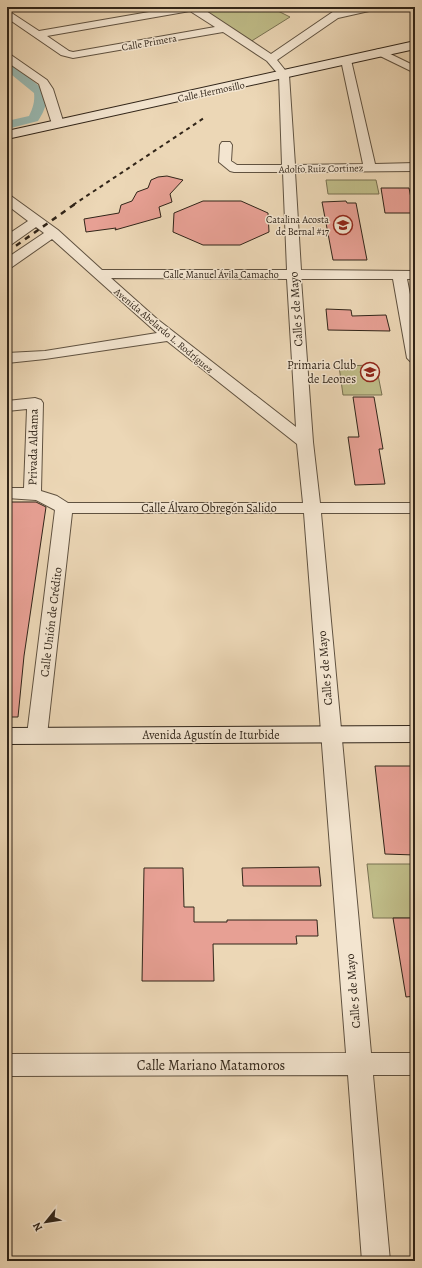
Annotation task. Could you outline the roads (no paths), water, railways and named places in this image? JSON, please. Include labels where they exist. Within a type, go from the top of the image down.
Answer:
[{"type":"street","points":[[7,14],[38,34],[193,7],[271,59],[284,75]]},
{"type":"street","points":[[271,59],[347,7]]},
{"type":"street","points":[[337,15],[374,7]]},
{"type":"street","name":"Calle Primera","points":[[38,34],[65,52],[73,55],[224,29]]},
{"type":"street","name":"Calle Hermosillo","points":[[7,135],[415,45]]},
{"type":"street","points":[[380,52],[415,70]]},
{"type":"street","points":[[7,57],[42,82],[47,89],[58,124]]},
{"type":"street","points":[[346,60],[370,168]]},
{"type":"street","name":"Calle 5 de Mayo","points":[[284,75],[294,274],[305,442],[312,508],[376,1261]]},
{"type":"street","name":"Adolfo Ruiz Cortínez","points":[[226,145],[225,162],[234,168],[289,169],[415,167]]},
{"type":"street","name":"Avenida Abelardo L. Rodríguez","points":[[7,199],[53,233],[152,322],[305,442]]},
{"type":"street","points":[[7,241],[36,221]]},
{"type":"street","points":[[7,264],[53,233]]},
{"type":"street","name":"Calle Manuel Ávila Camacho","points":[[99,274],[415,275]]},
{"type":"street","points":[[399,275],[415,358]]},
{"type":"street","points":[[7,358],[44,355],[170,336]]},
{"type":"street","name":"Privada Aldama","points":[[7,406],[35,403],[32,494]]},
{"type":"street","points":[[7,493],[32,494],[55,500],[64,508]]},
{"type":"street","name":"Calle Álvaro Obregón Salido","points":[[64,508],[415,508]]},
{"type":"street","name":"Calle Unión de Crédito","points":[[37,735],[64,508]]},
{"type":"street","name":"Avenida Agustín de Iturbide","points":[[7,736],[415,734]]},
{"type":"street","name":"Calle Mariano Matamoros","points":[[7,1066],[415,1064]]},
{"type":"waterway","points":[[7,65],[40,92],[39,106],[34,118],[7,125]]},
{"type":"railway","points":[[73,205],[204,118]]},
{"type":"railway","points":[[7,252],[75,204]]},
{"type":"place","name":"Catalina Acosta de Bernal #17","points":[[343,225]]},
{"type":"place","name":"Primaria Club de Leones","points":[[370,372]]}]
